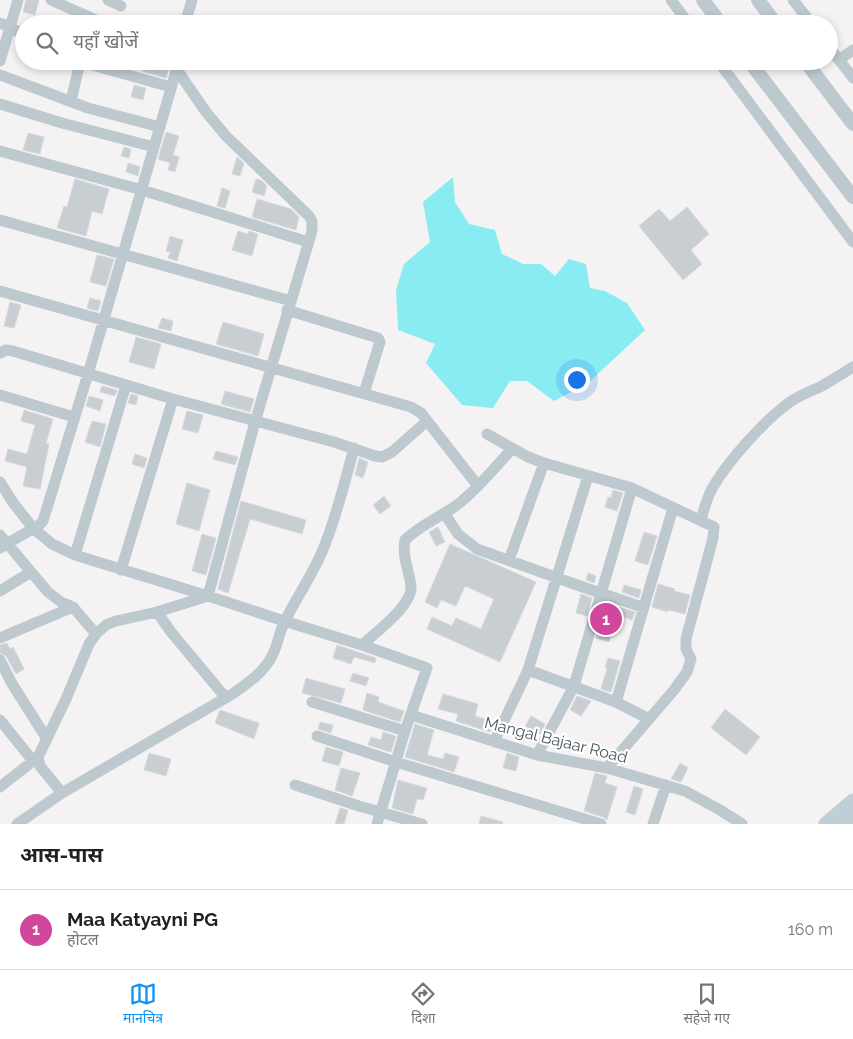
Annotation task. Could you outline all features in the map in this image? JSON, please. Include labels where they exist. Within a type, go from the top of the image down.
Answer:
[{"type":"main road","points":[[826,824],[852,807]]},
{"type":"main road","points":[[844,824],[852,807]]},
{"type":"street","points":[[0,61],[5,25],[18,0]]},
{"type":"street","points":[[51,0],[85,15]]},
{"type":"street","points":[[108,0],[121,6]]},
{"type":"street","points":[[188,15],[192,0]]},
{"type":"street","points":[[671,0],[682,15]]},
{"type":"street","points":[[703,0],[714,15]]},
{"type":"street","points":[[758,0],[769,15]]},
{"type":"street","points":[[794,0],[805,15]]},
{"type":"street","points":[[853,50],[839,60],[853,78]]},
{"type":"street","points":[[71,102],[77,70]]},
{"type":"street","points":[[108,70],[171,87]]},
{"type":"street","points":[[96,634],[72,607],[53,597],[2,542],[33,528],[43,521],[177,70]]},
{"type":"street","points":[[180,70],[206,112],[226,136],[312,221],[308,242],[255,422],[208,596]]},
{"type":"street","points":[[725,70],[853,242]]},
{"type":"street","points":[[756,70],[853,197]]},
{"type":"street","points":[[812,70],[853,124]]},
{"type":"street","points":[[0,75],[88,108],[160,127]]},
{"type":"street","points":[[0,104],[62,123],[154,147]]},
{"type":"street","points":[[0,151],[142,190],[308,242]]},
{"type":"street","points":[[0,220],[123,255],[289,306],[378,338],[380,342],[364,393]]},
{"type":"street","points":[[0,291],[103,322],[411,407],[421,413],[478,486]]},
{"type":"street","points":[[0,353],[6,350],[13,351],[173,399],[334,442],[375,456],[386,456],[392,452],[427,421]]},
{"type":"street","points":[[701,520],[712,488],[749,441],[768,421],[782,408],[804,393],[820,387],[853,368]]},
{"type":"street","points":[[75,555],[126,385]]},
{"type":"street","points":[[0,395],[74,417]]},
{"type":"street","points":[[121,570],[173,399]]},
{"type":"street","points":[[487,434],[544,463],[632,488],[714,527],[715,532],[686,638],[685,645],[691,659],[690,665],[681,680],[607,768]]},
{"type":"street","points":[[17,824],[62,793],[226,698],[250,682],[267,665],[284,621],[313,572],[324,546],[342,493],[354,448]]},
{"type":"street","points":[[362,645],[409,599],[411,586],[404,556],[405,540],[415,531],[445,514],[478,486],[512,448]]},
{"type":"street","points":[[509,560],[544,463]]},
{"type":"street","points":[[494,742],[528,670],[588,476]]},
{"type":"street","points":[[0,482],[33,528],[52,544],[75,555],[362,645],[428,668],[405,731],[377,824]]},
{"type":"street","points":[[538,755],[574,686],[632,488]]},
{"type":"street","points":[[616,702],[642,607],[673,508]]},
{"type":"street","points":[[445,514],[458,534],[468,543],[485,552],[642,607]]},
{"type":"street","points":[[0,591],[31,572]]},
{"type":"street","points":[[0,787],[35,759],[47,739],[89,644],[96,634],[106,625],[116,621],[157,612],[208,596]]},
{"type":"street","points":[[0,638],[72,607]]},
{"type":"street","points":[[157,612],[170,632],[226,698]]},
{"type":"street","points":[[0,660],[11,682],[47,739]]},
{"type":"street","points":[[528,670],[616,702],[649,719]]},
{"type":"street","points":[[312,702],[405,731]]},
{"type":"street","name":"Mangal Bajaar Road","points":[[411,715],[538,755],[607,768],[685,791],[742,824]]},
{"type":"street","points":[[0,720],[62,793]]},
{"type":"street","points":[[317,736],[601,824]]},
{"type":"street","points":[[295,785],[422,824]]},
{"type":"street","points":[[653,824],[666,785]]},
{"type":"water","points":[[453,177],[455,202],[469,224],[495,230],[502,254],[523,264],[541,264],[555,276],[569,259],[586,264],[590,288],[605,291],[627,303],[645,330],[588,383],[554,401],[527,381],[510,381],[493,408],[462,405],[426,363],[435,344],[398,330],[396,290],[404,264],[430,242],[423,202]]},
{"type":"building","points":[[26,0],[39,0],[35,15],[23,12]]},
{"type":"building","points":[[142,70],[168,70],[166,78]]},
{"type":"building","points":[[134,85],[146,88],[143,100],[131,97]]},
{"type":"building","points":[[166,132],[179,136],[173,155],[179,157],[175,172],[168,170],[170,163],[158,159]]},
{"type":"building","points":[[28,133],[44,137],[40,154],[23,150]]},
{"type":"building","points":[[124,147],[131,149],[129,158],[121,156]]},
{"type":"building","points":[[237,157],[244,163],[240,176],[232,174]]},
{"type":"building","points":[[128,163],[140,167],[138,176],[126,172]]},
{"type":"building","points":[[75,179],[109,189],[102,214],[92,211],[86,236],[57,228],[64,206],[67,207]]},
{"type":"building","points":[[256,179],[261,180],[267,186],[264,196],[252,192]]},
{"type":"building","points":[[222,188],[230,191],[225,208],[217,206]]},
{"type":"building","points":[[257,199],[291,209],[299,217],[296,230],[252,217]]},
{"type":"building","points":[[687,207],[709,234],[691,250],[702,264],[683,280],[639,226],[659,209],[670,221]]},
{"type":"building","points":[[238,231],[248,234],[249,231],[258,234],[252,256],[232,250]]},
{"type":"building","points":[[170,236],[183,240],[177,261],[168,258],[170,252],[166,251]]},
{"type":"building","points":[[97,255],[114,259],[106,286],[90,282]]},
{"type":"building","points":[[90,298],[101,301],[98,311],[87,308]]},
{"type":"building","points":[[10,302],[21,305],[14,328],[4,326]]},
{"type":"building","points":[[162,318],[173,321],[171,331],[158,328]]},
{"type":"building","points":[[223,322],[264,334],[258,356],[216,344]]},
{"type":"building","points":[[136,337],[161,344],[154,369],[129,362]]},
{"type":"building","points":[[102,386],[117,390],[115,396],[100,392]]},
{"type":"building","points":[[225,391],[254,399],[250,412],[221,404]]},
{"type":"building","points":[[131,394],[138,396],[136,405],[128,403]]},
{"type":"building","points":[[89,396],[103,400],[100,411],[86,406]]},
{"type":"building","points":[[24,410],[53,419],[46,443],[49,444],[40,489],[23,486],[27,467],[5,461],[8,449],[27,454],[35,425],[21,421]]},
{"type":"building","points":[[187,411],[203,415],[198,433],[182,429]]},
{"type":"building","points":[[92,421],[106,424],[100,447],[85,442]]},
{"type":"building","points":[[216,451],[238,457],[235,465],[213,459]]},
{"type":"building","points":[[135,454],[147,458],[144,468],[132,464]]},
{"type":"building","points":[[359,458],[368,462],[363,478],[355,475]]},
{"type":"building","points":[[187,483],[210,490],[199,531],[176,524]]},
{"type":"building","points":[[613,490],[623,493],[617,511],[605,507],[608,497],[611,498]]},
{"type":"building","points":[[384,496],[391,506],[380,514],[373,505]]},
{"type":"building","points":[[241,501],[306,520],[302,534],[250,519],[228,593],[218,589]]},
{"type":"building","points":[[438,527],[445,542],[436,546],[429,532]]},
{"type":"building","points":[[644,532],[657,536],[648,565],[635,561]]},
{"type":"building","points":[[202,534],[216,538],[206,575],[192,571]]},
{"type":"building","points":[[450,544],[536,582],[500,662],[427,629],[432,617],[452,626],[456,618],[481,629],[494,599],[465,586],[456,606],[441,600],[437,608],[425,602]]},
{"type":"building","points":[[588,573],[596,576],[594,583],[586,580]]},
{"type":"building","points":[[658,584],[690,595],[685,614],[668,610],[668,612],[652,607]]},
{"type":"building","points":[[624,585],[641,590],[639,598],[622,592]]},
{"type":"building","points":[[581,594],[592,598],[587,616],[576,613]]},
{"type":"building","points":[[606,603],[635,612],[632,620],[617,614],[609,642],[596,638]]},
{"type":"building","points":[[7,643],[10,649],[13,647],[24,669],[16,674],[6,656],[0,653],[0,645]]},
{"type":"building","points":[[337,645],[376,658],[375,663],[354,657],[351,664],[333,658]]},
{"type":"building","points":[[608,658],[620,661],[611,692],[601,689]]},
{"type":"building","points":[[353,673],[369,678],[366,686],[350,681]]},
{"type":"building","points":[[306,678],[345,689],[341,703],[302,693]]},
{"type":"building","points":[[367,693],[379,697],[378,702],[404,711],[400,722],[363,710]]},
{"type":"building","points":[[443,694],[478,704],[475,716],[495,722],[490,732],[456,721],[458,714],[438,709]]},
{"type":"building","points":[[577,696],[591,701],[581,716],[570,710]]},
{"type":"building","points":[[725,709],[760,737],[746,755],[711,728]]},
{"type":"building","points":[[220,710],[259,723],[254,739],[215,723]]},
{"type":"building","points":[[531,716],[545,724],[540,734],[525,726]]},
{"type":"building","points":[[320,722],[333,725],[331,733],[318,729]]},
{"type":"building","points":[[415,724],[434,730],[427,755],[443,759],[445,753],[459,757],[454,772],[405,757]]},
{"type":"building","points":[[383,732],[396,736],[391,752],[368,745],[371,737],[381,740]]},
{"type":"building","points":[[326,747],[343,752],[339,766],[322,761]]},
{"type":"building","points":[[149,753],[171,759],[166,776],[144,770]]},
{"type":"building","points":[[507,753],[519,757],[516,771],[503,768]]},
{"type":"building","points":[[680,763],[688,768],[681,782],[671,779]]},
{"type":"building","points":[[341,768],[360,773],[352,796],[335,790]]},
{"type":"building","points":[[595,773],[607,776],[605,783],[617,787],[607,820],[584,811]]},
{"type":"building","points":[[398,780],[427,788],[423,800],[417,799],[413,814],[392,808]]},
{"type":"building","points":[[634,786],[643,789],[635,815],[626,812]]},
{"type":"building","points":[[340,808],[348,810],[344,824],[335,824]]},
{"type":"building","points":[[481,816],[503,822],[502,824],[479,824]]},
{"type":"place","name":"Maa Katyayni PG","points":[[606,619]]}]
